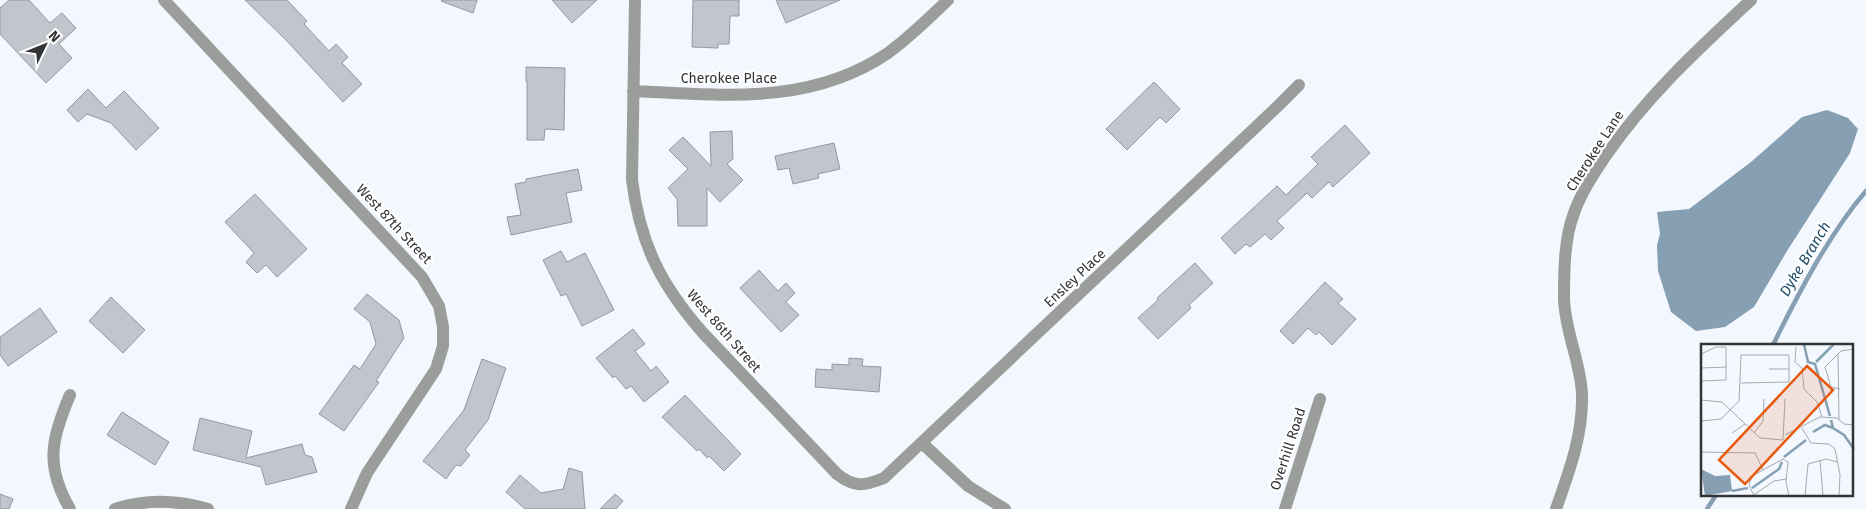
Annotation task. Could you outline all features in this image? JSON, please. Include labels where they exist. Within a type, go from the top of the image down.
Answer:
[{"type":"street","name":"West 87th Street","points":[[164,0],[422,277],[439,306],[443,327],[443,346],[436,369],[367,472],[351,509]]},
{"type":"street","name":"West 86th Street","points":[[635,0],[632,180],[635,208],[647,246],[662,279],[682,309],[703,333],[837,474],[848,483],[866,485]]},
{"type":"street","name":"Cherokee Place","points":[[633,91],[755,95],[790,92],[821,85],[849,74],[887,53],[916,31],[948,0]]},
{"type":"street","name":"Cherokee Lane","points":[[1556,509],[1573,459],[1580,423],[1582,394],[1566,322],[1564,298],[1566,261],[1574,214],[1582,194],[1626,127],[1662,85],[1751,0]]},
{"type":"street","name":"Ensley Place","points":[[866,485],[884,478],[922,443],[1299,85]]},
{"type":"street","points":[[70,395],[54,437],[54,462],[55,477],[70,509]]},
{"type":"street","name":"Overhill Road","points":[[1285,509],[1320,399]]},
{"type":"street","points":[[922,443],[968,486],[1004,509]]},
{"type":"street","points":[[115,509],[150,502],[179,502],[208,509]]},
{"type":"water","points":[[1827,110],[1848,118],[1858,129],[1850,153],[1787,251],[1754,307],[1725,327],[1696,331],[1671,312],[1658,271],[1657,245],[1660,234],[1657,212],[1689,209],[1751,162],[1802,117]]},
{"type":"building","points":[[9,0],[29,0],[50,23],[62,13],[76,28],[59,44],[72,58],[46,83],[0,34],[0,8]]},
{"type":"building","points":[[245,0],[287,0],[307,21],[304,24],[329,51],[336,44],[348,57],[342,63],[362,84],[343,102],[287,41]]},
{"type":"building","points":[[442,0],[477,0],[473,13]]},
{"type":"building","points":[[552,0],[597,0],[572,23]]},
{"type":"building","points":[[693,0],[739,0],[739,16],[730,16],[729,44],[718,44],[718,48],[692,47]]},
{"type":"building","points":[[776,0],[840,0],[786,23]]},
{"type":"building","points":[[526,67],[565,68],[564,130],[545,129],[544,140],[527,140]]},
{"type":"building","points":[[1154,82],[1180,109],[1166,123],[1160,117],[1127,150],[1106,129]]},
{"type":"building","points":[[88,89],[106,108],[124,91],[159,128],[136,150],[111,123],[87,114],[78,122],[67,110]]},
{"type":"building","points":[[1345,125],[1370,153],[1333,187],[1329,182],[1312,198],[1307,193],[1277,221],[1284,228],[1271,240],[1265,234],[1250,247],[1246,244],[1235,254],[1221,238],[1277,186],[1286,195],[1318,164],[1311,157]]},
{"type":"building","points":[[732,131],[733,159],[727,164],[743,180],[720,202],[707,188],[707,226],[678,226],[677,199],[668,188],[688,169],[669,150],[683,137],[711,166],[710,132]]},
{"type":"building","points":[[834,143],[840,169],[818,174],[819,178],[793,184],[789,168],[778,170],[775,156]]},
{"type":"building","points":[[578,169],[582,190],[566,193],[572,222],[511,235],[507,217],[521,215],[515,184],[526,182],[526,179]]},
{"type":"building","points":[[255,194],[307,249],[277,277],[266,265],[257,273],[246,262],[254,253],[225,222]]},
{"type":"building","points":[[561,251],[567,262],[585,253],[614,310],[582,326],[566,294],[561,296],[543,260]]},
{"type":"building","points":[[1195,263],[1213,283],[1189,305],[1191,308],[1158,339],[1138,318]]},
{"type":"building","points":[[759,270],[778,291],[786,283],[795,293],[786,302],[799,315],[781,332],[740,288]]},
{"type":"building","points":[[1325,282],[1343,299],[1338,303],[1356,319],[1332,345],[1319,332],[1316,335],[1308,328],[1293,344],[1280,331]]},
{"type":"building","points":[[367,294],[399,320],[404,338],[376,381],[379,382],[344,431],[319,414],[354,365],[360,369],[376,344],[370,322],[354,309]]},
{"type":"building","points":[[111,297],[145,330],[123,353],[89,321]]},
{"type":"building","points":[[40,308],[57,332],[8,366],[0,355],[0,337]]},
{"type":"building","points":[[633,329],[645,344],[635,351],[651,371],[656,366],[669,382],[644,402],[631,386],[626,389],[615,376],[613,378],[596,358]]},
{"type":"building","points":[[849,358],[863,359],[862,366],[881,367],[879,392],[815,387],[816,369],[832,370],[832,364],[849,365]]},
{"type":"building","points":[[482,359],[506,368],[488,420],[465,450],[470,455],[461,466],[456,465],[446,479],[423,461],[464,410]]},
{"type":"building","points":[[685,395],[741,454],[724,471],[709,456],[707,458],[699,449],[697,451],[662,417]]},
{"type":"building","points":[[122,412],[169,442],[155,465],[107,435]]},
{"type":"building","points":[[200,418],[252,431],[246,458],[302,444],[305,455],[312,457],[317,472],[266,485],[261,467],[193,450]]},
{"type":"building","points":[[569,468],[582,472],[585,509],[525,509],[506,492],[520,475],[541,493],[563,489]]},
{"type":"building","points":[[0,494],[13,499],[9,509],[0,509]]},
{"type":"building","points":[[615,494],[623,501],[616,509],[600,509]]},
{"type":"waterway","name":"Dyke Branch","points":[[1774,344],[1827,245],[1866,191]]},
{"type":"waterway","name":"Dyke Branch","points":[[1707,509],[1715,496]]}]
